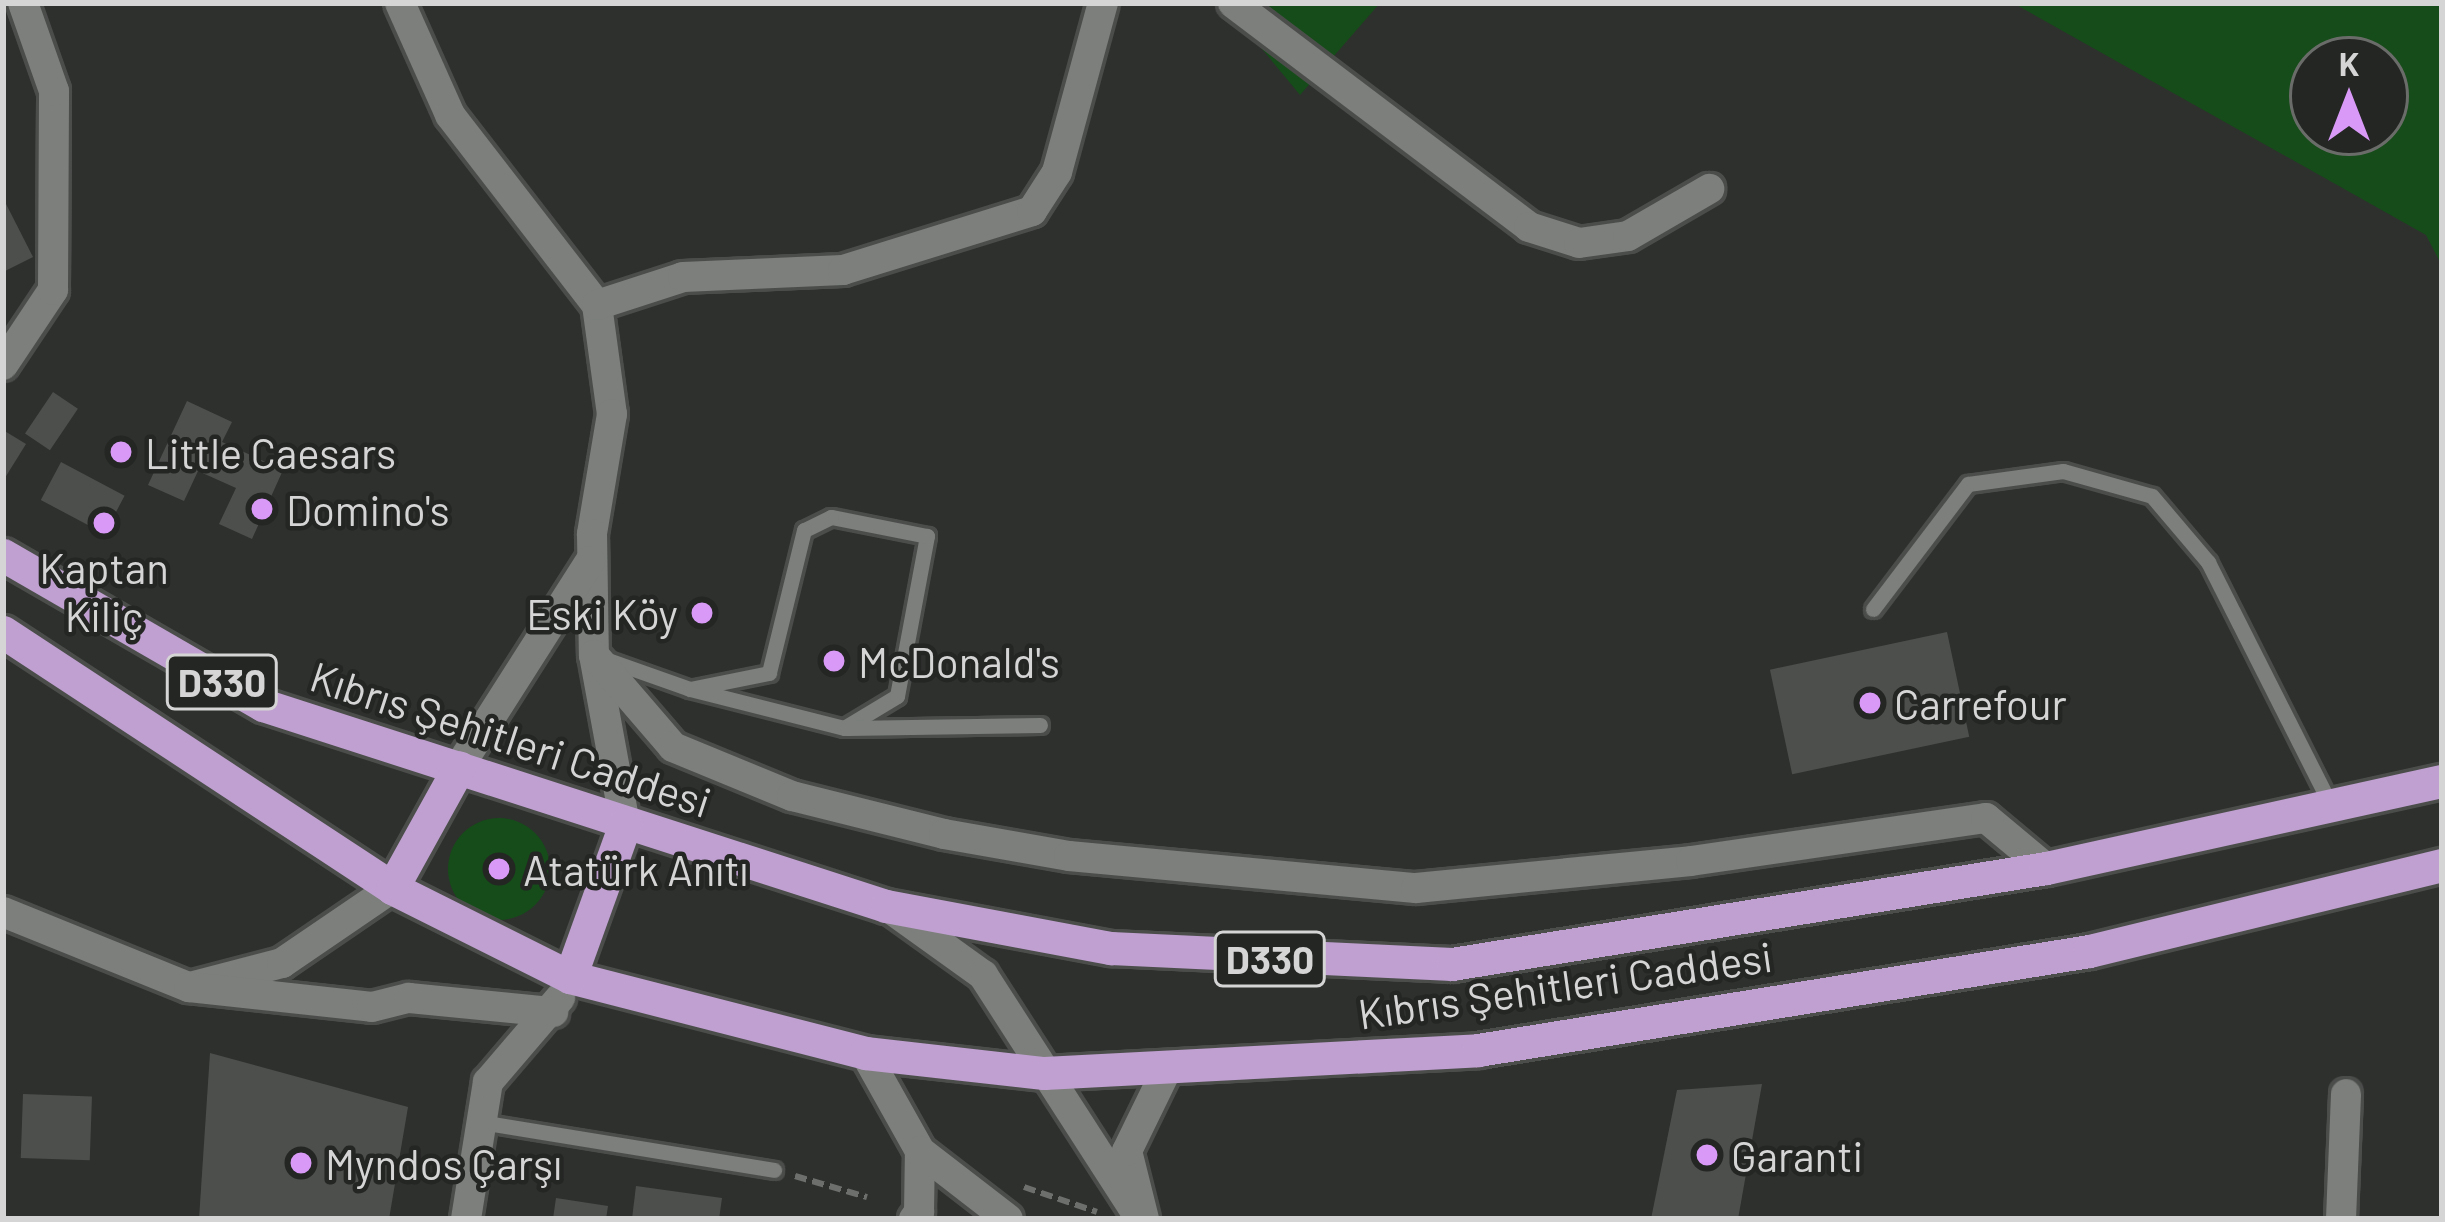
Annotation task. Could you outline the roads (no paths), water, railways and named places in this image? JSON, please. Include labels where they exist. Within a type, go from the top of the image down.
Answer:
[{"type":"highway","name":"Kıbrıs Şehitleri Caddesi","points":[[3,555],[262,705],[886,906],[1111,948],[1452,964],[2046,868],[2442,781]]},
{"type":"highway","name":"Kıbrıs Şehitleri Caddesi","points":[[3,632],[392,888],[570,976],[865,1053],[1044,1073],[1166,1071],[1478,1050],[2089,951],[2442,865]]},
{"type":"highway","points":[[392,888],[459,767]]},
{"type":"highway","points":[[570,976],[626,824]]},
{"type":"street","points":[[3,365],[53,290],[54,91],[23,3]]},
{"type":"street","points":[[400,3],[450,115],[597,305],[612,414],[590,561],[594,655],[626,824]]},
{"type":"street","points":[[597,305],[683,277],[843,270],[1032,211],[1057,172],[1103,3]]},
{"type":"street","points":[[1233,3],[1528,227],[1579,243],[1628,236],[1709,189]]},
{"type":"street","points":[[459,767],[590,561]]},
{"type":"street","points":[[594,655],[673,747],[792,796],[944,834],[1069,856],[1416,888],[1691,861],[1986,818],[2046,868]]},
{"type":"street","points":[[189,987],[282,963],[392,888]]},
{"type":"street","points":[[886,906],[983,975],[1142,1219]]},
{"type":"street","points":[[3,912],[189,987],[372,1007],[409,998],[554,1012]]},
{"type":"street","points":[[466,1219],[488,1082],[554,1012],[570,976]]},
{"type":"street","points":[[865,1053],[920,1150],[1008,1219]]},
{"type":"street","points":[[1142,1219],[1127,1150],[1166,1071]]},
{"type":"street","points":[[2342,1219],[2346,1094]]},
{"type":"street","points":[[914,1219],[919,1212],[920,1150]]},
{"type":"lane","points":[[1873,610],[1968,484],[2062,471],[2152,496],[2208,562],[2330,805]]},
{"type":"lane","points":[[690,689],[769,673],[804,530],[831,517],[927,536],[897,695],[844,728]]},
{"type":"lane","points":[[594,655],[690,689],[844,728],[1040,725]]},
{"type":"lane","points":[[482,1122],[774,1170]]},
{"type":"place","name":"Little Caesars","points":[[121,452]]},
{"type":"place","name":"Domino's","points":[[262,509]]},
{"type":"place","name":"Kaptan Kiliç","points":[[104,523]]},
{"type":"place","name":"Eski Köy","points":[[702,613]]},
{"type":"place","name":"McDonald's","points":[[834,661]]},
{"type":"place","name":"Carrefour","points":[[1870,703]]},
{"type":"place","name":"Atatürk Anıtı","points":[[499,869]]},
{"type":"place","name":"Garanti","points":[[1707,1155]]},
{"type":"place","name":"Myndos Çarşı","points":[[301,1163]]}]
